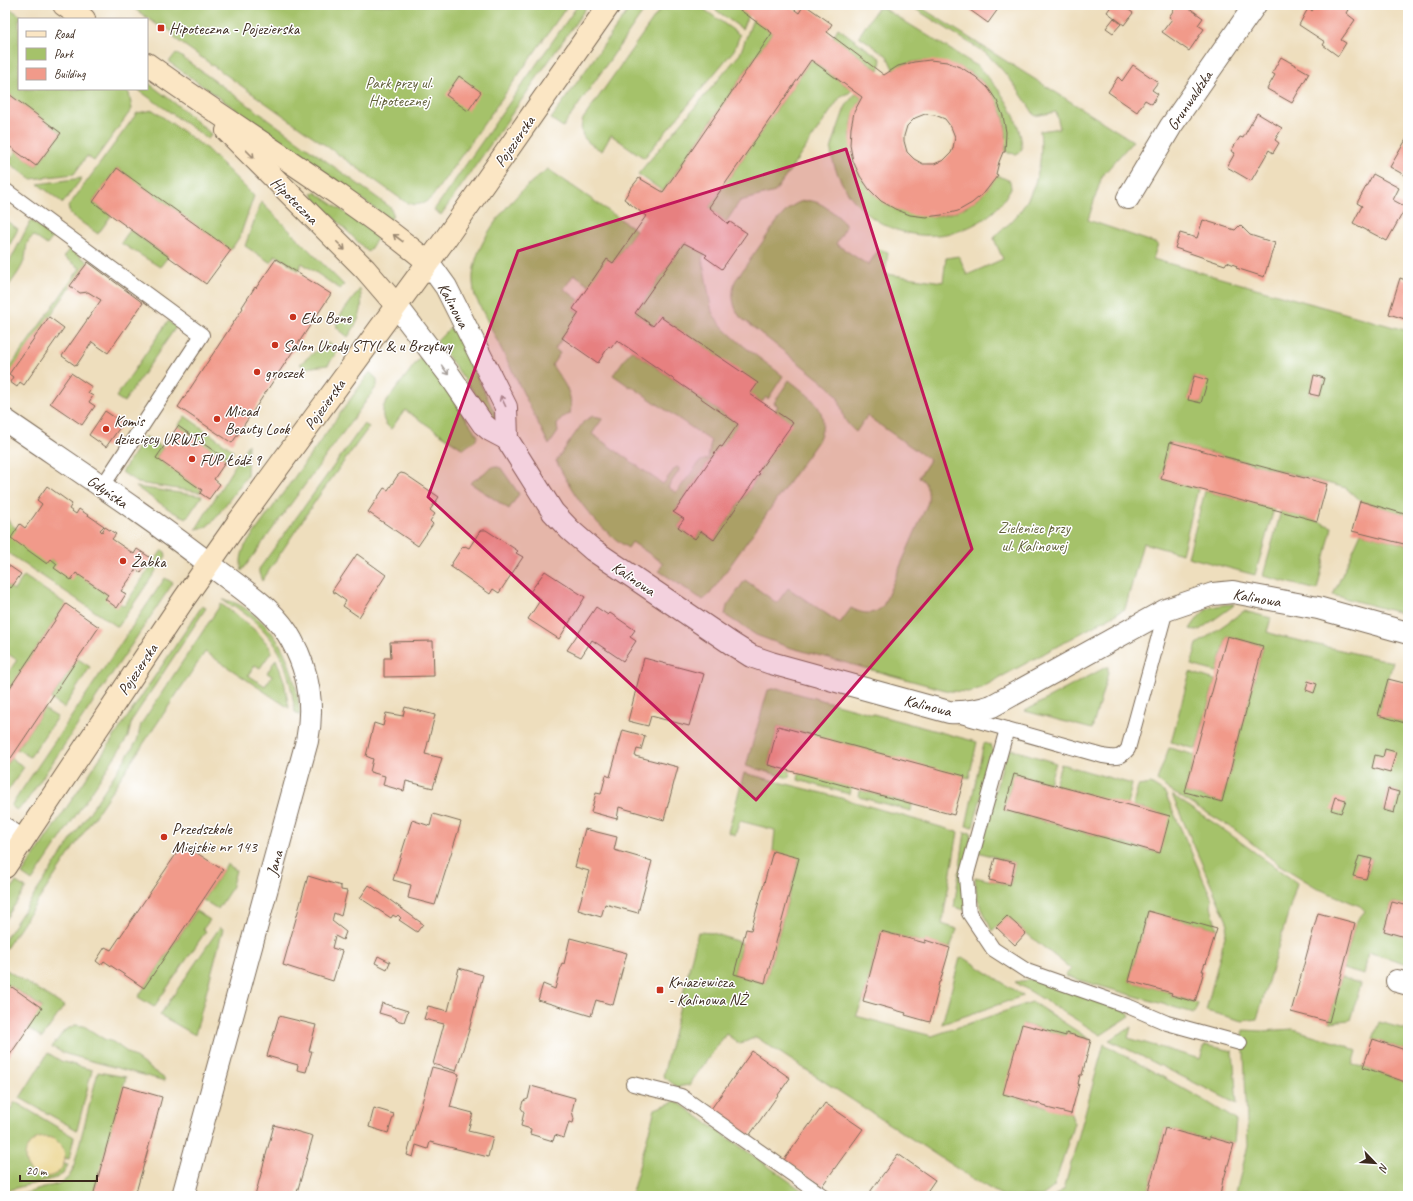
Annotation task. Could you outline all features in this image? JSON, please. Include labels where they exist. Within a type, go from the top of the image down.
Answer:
[{"type":"street","points":[[64,5],[83,18]]},
{"type":"street","name":"Pojezierska","points":[[5,867],[14,835],[209,563],[428,262],[609,5]]},
{"type":"street","name":"Grunwaldzka","points":[[1128,198],[1171,126],[1255,5]]},
{"type":"street","name":"Hipoteczna","points":[[148,65],[325,185],[428,262]]},
{"type":"street","name":"Hipoteczna","points":[[192,96],[365,269],[396,305]]},
{"type":"street","name":"Kalinowa","points":[[428,262],[446,287],[506,407],[508,439],[553,512],[570,530],[612,564],[751,656],[771,663],[949,712],[963,713],[992,706],[1166,610],[1213,594],[1233,592],[1318,608],[1408,633]]},
{"type":"street","points":[[396,305],[443,366],[483,424],[490,430],[508,439]]},
{"type":"street","name":"Gdyńska","points":[[5,420],[187,546],[209,563]]},
{"type":"street","name":"Jana","points":[[183,1196],[305,749],[310,724],[311,708],[308,684],[302,662],[292,640],[277,620],[264,607],[209,563]]},
{"type":"lane","points":[[5,190],[202,335],[102,487]]},
{"type":"lane","points":[[949,712],[1114,758],[1123,755],[1128,749],[1166,610]]},
{"type":"lane","points":[[1006,729],[966,877],[969,913],[993,949],[1027,971],[1130,1007],[1167,1023],[1240,1043]]},
{"type":"lane","points":[[634,1084],[681,1096],[823,1196]]},
{"type":"highlighted area","points":[[846,149],[972,549],[756,800],[428,497],[518,251]]},
{"type":"green space","points":[[5,5],[24,18],[18,18],[18,90],[124,90],[129,93],[132,109],[94,161],[87,156],[74,174],[31,179],[8,162],[16,151],[36,166],[61,133],[5,91]]},
{"type":"green space","name":"Park przy ul. Hipotecznej","points":[[129,5],[568,5],[432,197],[426,202],[419,204],[411,204],[404,201],[174,38],[176,35],[161,24],[159,26]]},
{"type":"green space","points":[[578,5],[588,5],[441,215],[434,210]]},
{"type":"green space","points":[[632,5],[648,5],[563,127],[551,119]]},
{"type":"green space","points":[[663,5],[698,5],[740,35],[734,50],[644,158],[611,135],[602,151],[585,139],[581,130],[583,119]]},
{"type":"green space","points":[[709,5],[733,5],[748,15],[742,29]]},
{"type":"green space","name":"Zieleniec przy ul. Kalinowej","points":[[909,5],[917,5],[1133,141],[1102,176],[1088,220],[1158,244],[1153,259],[1408,331],[1408,515],[1360,501],[1346,488],[1170,442],[1161,479],[1198,489],[1182,554],[1143,543],[1125,609],[981,688],[970,692],[949,691],[788,647],[756,635],[725,615],[727,606],[745,580],[777,603],[788,588],[840,623],[851,608],[859,612],[872,613],[883,606],[928,502],[927,488],[919,477],[930,460],[867,416],[856,432],[851,428],[844,418],[838,399],[828,386],[740,317],[734,304],[734,286],[735,281],[776,223],[790,208],[798,203],[807,201],[816,202],[827,208],[841,219],[846,227],[836,244],[868,265],[879,249],[888,252],[885,274],[943,282],[946,258],[959,256],[967,275],[1003,259],[994,239],[1019,212],[1032,191],[1041,156],[1040,131],[1060,128],[1056,112],[1035,116],[1012,82],[999,66],[984,52]],"holes":[[[1194,376],[1207,380],[1201,403],[1188,399]],[[1314,376],[1324,378],[1319,396],[1310,394]]]},
{"type":"green space","points":[[883,8],[977,66],[1001,93],[1013,114],[1021,137],[1022,149],[1017,154],[1008,153],[1005,151],[1005,122],[998,103],[986,86],[970,72],[959,67],[932,61],[913,62],[893,69],[887,56],[859,36],[876,10]]},
{"type":"green space","points":[[753,19],[772,33],[663,191],[638,174],[740,54]]},
{"type":"green space","points":[[838,28],[881,59],[878,70],[833,37]]},
{"type":"green space","points":[[176,53],[390,207],[393,213],[391,220],[169,62]]},
{"type":"green space","points":[[811,60],[852,90],[841,96],[775,192],[740,201],[726,222],[709,207]]},
{"type":"green space","points":[[148,83],[181,108],[211,134],[208,139],[138,90],[148,90]]},
{"type":"green space","points":[[856,93],[862,97],[854,114],[851,146],[859,174],[875,195],[898,210],[924,216],[951,213],[976,200],[997,175],[1010,181],[1011,188],[1003,201],[993,212],[975,224],[955,232],[934,235],[913,234],[893,229],[875,219],[858,206],[845,188],[836,170],[831,155],[833,143],[845,108]]},
{"type":"green space","points":[[153,110],[207,149],[254,196],[240,236],[231,250],[117,168],[93,202],[111,216],[98,234],[71,215],[68,207],[137,113]]},
{"type":"green space","points":[[548,169],[636,230],[613,263],[589,285],[574,274],[564,289],[579,300],[573,309],[579,313],[555,349],[560,353],[552,365],[567,388],[571,406],[570,414],[563,417],[557,425],[558,432],[549,445],[475,296],[473,285],[474,268],[478,254],[492,226],[513,200]]},
{"type":"green space","points":[[82,178],[63,203],[38,184]]},
{"type":"green space","points":[[315,192],[379,236],[368,252],[315,199],[312,193]]},
{"type":"green space","points":[[261,202],[344,285],[340,289],[302,263],[298,270],[276,255],[271,263],[245,246]]},
{"type":"green space","points":[[5,220],[18,229],[5,254]]},
{"type":"green space","points":[[31,220],[53,237],[47,245],[34,236],[28,241],[25,258],[22,265],[5,291],[5,271]]},
{"type":"green space","points":[[130,230],[168,257],[160,267],[121,243]]},
{"type":"green space","points":[[684,243],[705,254],[702,258],[712,312],[717,320],[734,338],[783,376],[768,399],[766,397],[762,402],[750,394],[755,382],[661,316],[653,326],[635,313]]},
{"type":"green space","points":[[70,249],[88,262],[5,380],[5,368],[8,370],[80,268],[64,257]]},
{"type":"green space","points":[[360,289],[362,303],[360,314],[356,325],[348,337],[337,328],[336,321]]},
{"type":"green space","points":[[168,321],[176,327],[124,402],[116,397]]},
{"type":"green space","points":[[450,328],[456,334],[495,413],[495,419],[493,419],[437,341]]},
{"type":"green space","points":[[329,343],[339,349],[328,365],[305,368],[300,364],[322,346]]},
{"type":"green space","points":[[631,350],[738,424],[722,447],[719,447],[674,512],[684,519],[678,527],[695,539],[701,531],[714,540],[760,474],[758,472],[792,423],[775,411],[778,406],[774,403],[789,380],[817,405],[821,413],[823,421],[822,430],[818,441],[710,594],[703,600],[659,571],[663,563],[632,542],[628,548],[605,530],[586,509],[570,487],[556,461],[584,421],[593,416],[603,418],[592,434],[663,484],[675,468],[679,468],[679,471],[668,487],[676,493],[700,461],[708,459],[711,441],[613,375]]},
{"type":"green space","points":[[421,356],[434,371],[478,436],[476,440],[463,449],[405,410],[391,429],[384,421],[384,405]]},
{"type":"green space","points":[[370,372],[377,379],[377,386],[242,571],[241,558],[245,546]]},
{"type":"green space","points":[[185,416],[234,451],[227,460],[178,426]]},
{"type":"green space","points":[[364,424],[369,427],[316,500],[262,581],[259,569]]},
{"type":"green space","points":[[145,436],[163,448],[156,458],[205,492],[138,483],[122,472]]},
{"type":"green space","points":[[248,444],[247,476],[214,520],[206,527],[196,529]]},
{"type":"green space","points":[[494,466],[501,468],[519,494],[509,509],[470,483]]},
{"type":"green space","points":[[136,487],[202,496],[187,518],[173,512]]},
{"type":"green space","points":[[1205,491],[1274,509],[1255,575],[1188,557]]},
{"type":"green space","points":[[1281,511],[1317,521],[1332,527],[1317,590],[1263,576]]},
{"type":"green space","points":[[5,514],[9,522],[21,533],[19,537],[74,575],[76,573],[124,606],[162,550],[165,552],[166,556],[118,627],[8,553],[5,557],[5,537],[7,534],[5,533]]},
{"type":"green space","points":[[1361,533],[1408,545],[1408,615],[1333,595]]},
{"type":"green space","points":[[24,576],[66,604],[5,695],[5,677],[17,660],[5,652],[5,584],[14,590]]},
{"type":"green space","points":[[165,578],[173,583],[26,802],[17,810],[11,806]]},
{"type":"green space","points":[[223,600],[231,601],[244,607],[262,622],[280,645],[292,672],[300,716],[295,712],[292,691],[283,660],[273,642],[255,622],[233,605],[232,607]]},
{"type":"green space","points":[[221,604],[242,619],[261,637],[272,651],[260,668],[255,665],[248,675],[265,686],[272,676],[267,673],[276,659],[284,681],[289,708],[205,652],[5,950],[5,939],[137,741],[141,724]]},
{"type":"green space","points":[[1234,604],[1198,631],[1190,629],[1200,616],[1208,609]]},
{"type":"green space","points":[[202,606],[206,608],[132,720],[128,737],[32,881],[22,874]]},
{"type":"green space","points":[[1244,611],[1271,618],[1267,632],[1393,662],[1378,715],[1408,724],[1408,906],[1392,902],[1384,931],[1408,938],[1408,964],[1368,952],[1364,975],[1343,969],[1355,923],[1365,911],[1360,906],[1319,889],[1278,864],[1234,829],[1169,790],[1157,780],[1169,748],[1195,755],[1185,792],[1222,802],[1263,646],[1227,636],[1217,672],[1191,665],[1197,644]],"holes":[[[1388,789],[1399,792],[1394,813],[1383,810]],[[1360,856],[1372,859],[1366,879],[1354,875]]]},
{"type":"green space","points":[[78,659],[90,667],[64,708],[51,699]]},
{"type":"green space","points":[[1108,667],[1108,673],[1092,729],[1025,711]]},
{"type":"green space","points":[[1190,672],[1215,680],[1196,749],[1171,742]]},
{"type":"green space","points":[[777,688],[977,742],[969,778],[778,726],[768,764],[790,771],[789,778],[746,766],[768,690]]},
{"type":"green space","points":[[44,709],[57,717],[30,757],[17,749]]},
{"type":"green space","points":[[984,743],[991,745],[993,750],[992,757],[973,827],[966,826]]},
{"type":"green space","points":[[1011,749],[1056,763],[1049,783],[1014,774],[1004,810],[1159,853],[1169,816],[1133,806],[1138,786],[1151,784],[1165,793],[1212,899],[1211,906],[1217,929],[1148,912],[1129,981],[1172,993],[1171,996],[1195,1002],[1198,1004],[1194,1013],[1065,976],[1071,969],[1007,916],[992,931],[977,897],[975,877],[1010,885],[1015,863],[978,852],[1004,760]]},
{"type":"green space","points":[[11,758],[24,767],[5,795],[5,767]]},
{"type":"green space","points":[[1061,764],[1132,784],[1127,805],[1055,785]]},
{"type":"green space","points":[[744,773],[841,798],[958,832],[942,924],[957,929],[950,948],[881,931],[863,1001],[856,1016],[932,1036],[1032,1002],[1091,1040],[1067,1033],[1066,1036],[1023,1024],[1004,1094],[1071,1114],[1074,1123],[1054,1187],[1042,1196],[1003,1196],[973,1179],[756,1037],[740,1044],[726,1034],[689,1085],[677,1087],[663,1076],[698,932],[713,933],[742,943],[734,974],[765,983],[799,859],[773,851],[775,830],[740,821],[735,835],[728,832]]},
{"type":"green space","points":[[799,773],[851,787],[849,794],[798,780]]},
{"type":"green space","points":[[860,790],[912,804],[911,811],[859,797]]},
{"type":"green space","points":[[1172,795],[1220,827],[1297,883],[1257,1019],[1243,1021],[1206,1011],[1228,924]]},
{"type":"green space","points":[[965,832],[971,833],[965,910],[954,907]]},
{"type":"green space","points":[[227,864],[236,870],[231,889],[218,909],[203,900]]},
{"type":"green space","points":[[16,882],[26,888],[5,920],[5,899]]},
{"type":"green space","points":[[196,911],[210,920],[203,929],[206,931],[154,1007],[138,997]]},
{"type":"green space","points":[[220,927],[223,929],[195,1035],[160,1015]]},
{"type":"green space","points":[[963,957],[1023,996],[942,1024],[960,958]]},
{"type":"green space","points":[[5,969],[64,1006],[42,1038],[28,1028],[42,1007],[9,985],[5,990]]},
{"type":"green space","points":[[1341,977],[1361,984],[1350,1020],[1329,1022]]},
{"type":"green space","points":[[1036,979],[1128,1012],[1130,1016],[1101,1035],[1015,982]]},
{"type":"green space","points":[[1379,1022],[1408,1030],[1408,1051],[1373,1039]]},
{"type":"green space","points":[[75,1025],[84,1026],[104,1039],[113,1042],[165,1079],[165,1081],[66,1054],[52,1047],[64,1031]]},
{"type":"green space","points":[[1131,1027],[1128,1038],[1200,1059],[1205,1045],[1233,1051],[1237,1104],[1109,1040]]},
{"type":"green space","points":[[1293,1029],[1345,1045],[1357,1051],[1353,1065],[1363,1067],[1408,1083],[1408,1196],[1235,1196],[1248,1146],[1243,1030],[1262,1031]]},
{"type":"green space","points":[[1104,1044],[1204,1100],[1236,1120],[1234,1144],[1210,1137],[1209,1140],[1165,1128],[1147,1196],[1054,1196],[1064,1189]]},
{"type":"green space","points":[[48,1053],[61,1061],[92,1070],[77,1130],[20,1098]]},
{"type":"green space","points":[[98,1072],[126,1077],[93,1196],[16,1196],[61,1183],[69,1177],[73,1169]]},
{"type":"green space","points":[[676,1101],[810,1196],[631,1196],[655,1109]]},
{"type":"green space","points":[[15,1102],[74,1137],[69,1159],[64,1158],[62,1148],[55,1141],[46,1138],[36,1140],[29,1168],[34,1173],[47,1177],[59,1171],[64,1164],[68,1165],[63,1174],[56,1178],[8,1190],[5,1194],[5,1118]]},
{"type":"sand","points":[[45,1137],[59,1143],[65,1157],[59,1171],[45,1177],[31,1171],[25,1157],[31,1143]]},
{"type":"building","points":[[733,5],[788,5],[799,13],[805,5],[832,24],[827,32],[884,75],[898,66],[930,60],[947,62],[962,68],[976,77],[988,88],[997,101],[1003,116],[1006,132],[1005,152],[1003,152],[999,162],[996,174],[998,175],[985,192],[972,203],[958,211],[926,217],[910,215],[895,209],[881,201],[869,189],[860,176],[853,161],[850,145],[851,128],[854,112],[862,97],[811,60],[709,207],[728,224],[730,222],[747,233],[722,269],[705,257],[707,255],[684,243],[635,313],[653,326],[661,316],[758,383],[750,394],[793,423],[758,472],[760,474],[714,540],[701,531],[695,539],[678,527],[684,519],[673,512],[719,447],[722,447],[738,424],[617,340],[611,348],[609,346],[598,363],[562,338],[579,313],[573,309],[607,259],[613,263],[646,216],[624,199],[631,188],[639,178],[663,192],[772,33]],"holes":[[[925,114],[935,115],[945,119],[951,127],[955,137],[953,148],[951,153],[944,160],[934,164],[923,164],[914,159],[907,152],[904,136],[907,126],[915,118]]]},
{"type":"building","points":[[963,5],[1001,5],[988,23]]},
{"type":"building","points":[[1112,5],[1122,5],[1133,13],[1124,25],[1107,12]]},
{"type":"building","points":[[1177,5],[1185,5],[1203,18],[1198,25],[1204,29],[1189,51],[1162,32],[1172,19],[1169,17]]},
{"type":"building","points":[[1316,5],[1344,5],[1349,8],[1346,13],[1355,20],[1341,40],[1346,43],[1338,56],[1323,45],[1325,42],[1299,25],[1309,8],[1312,11]]},
{"type":"building","points":[[1114,18],[1121,24],[1113,33],[1106,28]]},
{"type":"building","points":[[1281,57],[1309,73],[1292,103],[1267,89],[1275,75],[1272,73]]},
{"type":"building","points":[[1133,65],[1158,82],[1152,90],[1158,94],[1152,104],[1145,100],[1137,112],[1108,92],[1118,77],[1122,81]]},
{"type":"building","points":[[459,76],[481,92],[468,111],[446,95]]},
{"type":"building","points":[[5,91],[61,133],[36,166],[5,143]]},
{"type":"building","points":[[1257,113],[1282,128],[1275,140],[1279,143],[1273,153],[1269,150],[1251,181],[1227,167],[1235,153],[1231,151],[1240,137],[1243,138]]},
{"type":"building","points":[[1408,138],[1408,177],[1390,167]]},
{"type":"building","points":[[117,168],[231,250],[206,284],[93,202]]},
{"type":"building","points":[[1373,174],[1399,188],[1393,200],[1406,207],[1387,241],[1353,223],[1362,206],[1357,203]]},
{"type":"building","points":[[1203,220],[1235,230],[1240,225],[1250,235],[1275,243],[1264,277],[1236,268],[1237,266],[1227,262],[1225,265],[1175,248],[1180,233],[1197,238]]},
{"type":"building","points":[[276,259],[331,294],[232,443],[178,407],[243,308],[242,307],[255,287],[256,288]]},
{"type":"building","points":[[88,262],[143,303],[108,353],[92,342],[76,366],[62,356],[101,300],[88,292],[80,293],[70,286]]},
{"type":"building","points":[[1400,278],[1408,281],[1408,320],[1389,314]]},
{"type":"building","points":[[49,317],[64,328],[24,385],[20,382],[17,387],[10,382],[13,377],[9,374]]},
{"type":"building","points":[[71,373],[92,387],[88,393],[93,396],[89,402],[95,406],[82,425],[50,403]]},
{"type":"building","points":[[1314,375],[1324,378],[1319,396],[1310,394]]},
{"type":"building","points":[[1194,376],[1208,380],[1201,403],[1188,400]]},
{"type":"building","name":"Komis dziecięcy URWIS","points":[[105,411],[123,423],[106,447],[89,435]]},
{"type":"building","name":"FUP Łódź 9","points":[[178,426],[227,460],[214,479],[220,484],[209,499],[200,493],[202,490],[156,458]]},
{"type":"building","points":[[1170,442],[1327,484],[1317,521],[1161,479]]},
{"type":"building","points":[[401,473],[405,474],[439,497],[430,510],[435,514],[430,521],[433,524],[418,546],[368,512],[384,488],[388,490]]},
{"type":"building","points":[[47,486],[72,504],[69,509],[76,514],[79,509],[104,526],[100,530],[102,532],[105,527],[116,534],[112,539],[134,554],[137,549],[151,558],[141,573],[136,569],[121,591],[126,594],[117,608],[105,599],[108,595],[76,573],[71,580],[54,568],[57,564],[51,559],[47,564],[11,538],[20,524],[25,528],[34,516],[42,504],[37,500]]},
{"type":"building","points":[[1360,501],[1408,515],[1408,545],[1352,531]]},
{"type":"building","points":[[482,530],[486,530],[518,551],[516,553],[523,557],[499,593],[493,589],[490,594],[450,566],[463,546],[469,548]]},
{"type":"building","points":[[357,554],[386,575],[359,617],[343,606],[346,601],[332,591]]},
{"type":"building","points":[[8,565],[21,574],[11,588],[5,584],[5,570]]},
{"type":"building","points":[[545,571],[585,597],[559,639],[528,619],[541,599],[530,592]]},
{"type":"building","points":[[66,604],[99,627],[5,767],[5,695]]},
{"type":"building","points":[[596,607],[608,615],[610,613],[635,630],[630,637],[636,641],[623,661],[592,640],[581,657],[567,650]]},
{"type":"building","points":[[1227,636],[1263,646],[1222,802],[1185,792]]},
{"type":"building","points":[[433,641],[434,676],[384,677],[384,658],[391,658],[390,642]]},
{"type":"building","points":[[644,658],[704,674],[689,726],[651,716],[648,726],[628,721]]},
{"type":"building","points":[[1388,679],[1408,684],[1408,724],[1378,715]]},
{"type":"building","points":[[1308,681],[1317,684],[1314,693],[1306,690]]},
{"type":"building","points":[[405,707],[435,715],[425,754],[442,758],[433,788],[406,781],[404,791],[383,785],[385,776],[370,772],[373,759],[366,756],[374,723],[383,726],[386,713],[403,716]]},
{"type":"building","points":[[778,726],[965,776],[954,815],[768,765]]},
{"type":"building","points":[[623,730],[645,736],[641,750],[637,749],[635,756],[678,767],[664,820],[619,807],[617,819],[591,812],[596,793],[601,794],[606,775],[610,777]]},
{"type":"building","points":[[1385,749],[1396,752],[1390,773],[1372,768],[1375,755],[1383,757]]},
{"type":"building","points":[[1014,774],[1170,816],[1160,853],[1004,810]]},
{"type":"building","points":[[1388,789],[1399,792],[1394,813],[1383,810]]},
{"type":"building","points":[[1335,797],[1346,800],[1341,813],[1331,810]]},
{"type":"building","points":[[433,814],[461,822],[435,905],[408,898],[411,885],[393,880],[412,820],[430,826]]},
{"type":"building","points":[[585,829],[617,837],[614,850],[652,861],[638,913],[605,904],[601,917],[578,910],[589,871],[575,867]]},
{"type":"building","points":[[183,844],[223,870],[144,988],[104,961],[101,965],[96,961],[105,947],[111,950]]},
{"type":"building","points":[[773,851],[799,858],[765,983],[734,974],[746,929],[751,930]]},
{"type":"building","points":[[1359,856],[1372,859],[1366,879],[1353,876]]},
{"type":"building","points":[[995,858],[1015,863],[1010,885],[989,880]]},
{"type":"building","points":[[308,876],[341,886],[341,890],[347,891],[341,916],[334,913],[332,921],[346,932],[343,940],[335,936],[332,948],[342,951],[333,981],[283,965]]},
{"type":"building","points":[[369,885],[423,924],[417,932],[399,920],[401,918],[398,915],[396,917],[393,915],[391,918],[360,898]]},
{"type":"building","points":[[1392,902],[1408,906],[1408,938],[1384,931]]},
{"type":"building","points":[[1148,911],[1217,929],[1206,964],[1205,963],[1202,971],[1204,971],[1195,1002],[1171,995],[1172,993],[1129,981]]},
{"type":"building","points":[[1318,913],[1355,923],[1329,1022],[1291,1012]]},
{"type":"building","points":[[1007,916],[1026,933],[1015,945],[996,927]]},
{"type":"building","points":[[881,931],[925,943],[925,940],[950,948],[939,982],[930,1022],[905,1015],[906,1013],[863,1001]]},
{"type":"building","points":[[570,938],[627,953],[613,1005],[596,1000],[591,1016],[538,1000],[543,984],[555,989],[562,963],[564,964]]},
{"type":"building","points":[[378,956],[390,962],[387,969],[375,963]]},
{"type":"building","points":[[459,968],[483,975],[469,1030],[456,1071],[433,1064],[444,1024],[424,1019],[428,1006],[448,1011]]},
{"type":"building","points":[[9,985],[42,1008],[5,1062],[5,990]]},
{"type":"building","points":[[382,1003],[408,1011],[404,1022],[379,1013]]},
{"type":"building","points":[[279,1016],[316,1025],[309,1051],[312,1051],[306,1072],[297,1070],[298,1065],[267,1056]]},
{"type":"building","points":[[1022,1024],[1066,1036],[1066,1033],[1091,1040],[1082,1075],[1080,1075],[1071,1114],[1003,1094]]},
{"type":"building","points":[[1373,1039],[1408,1051],[1408,1083],[1363,1067]]},
{"type":"building","points":[[752,1051],[790,1078],[749,1136],[711,1109]]},
{"type":"building","points":[[432,1067],[459,1074],[450,1107],[473,1113],[468,1131],[493,1137],[488,1157],[430,1142],[428,1149],[416,1145],[413,1157],[407,1155]]},
{"type":"building","points":[[123,1086],[162,1097],[154,1128],[135,1196],[93,1196]]},
{"type":"building","points":[[531,1086],[575,1098],[572,1111],[574,1119],[573,1123],[569,1122],[564,1138],[555,1135],[553,1141],[530,1134],[531,1129],[521,1126],[524,1112],[521,1108],[523,1101],[528,1099]]},
{"type":"building","points":[[825,1103],[863,1129],[822,1186],[784,1160]]},
{"type":"building","points":[[374,1108],[394,1114],[388,1133],[369,1127]]},
{"type":"building","points":[[274,1125],[313,1136],[296,1196],[255,1196]]},
{"type":"building","points":[[1165,1128],[1209,1140],[1209,1137],[1234,1144],[1223,1179],[1220,1196],[1147,1196]]},
{"type":"building","points":[[898,1154],[935,1180],[924,1196],[867,1196]]},
{"type":"place","name":"Hipoteczna - Pojezierska","points":[[161,28]]},
{"type":"place","name":"Eko Bene","points":[[293,317]]},
{"type":"place","name":"Salon Urody STYL & u Brzytwy","points":[[275,345]]},
{"type":"place","name":"groszek","points":[[257,372]]},
{"type":"place","name":"Micad Beauty Look","points":[[217,419]]},
{"type":"place","name":"Komis dziecięcy URWIS","points":[[106,429]]},
{"type":"place","name":"FUP Łódź 9","points":[[192,459]]},
{"type":"place","name":"Żabka","points":[[123,561]]},
{"type":"place","name":"Przedszkole Miejskie nr 143","points":[[164,837]]},
{"type":"place","name":"Kniaziewicza - Kalinowa NŻ","points":[[660,990]]}]
